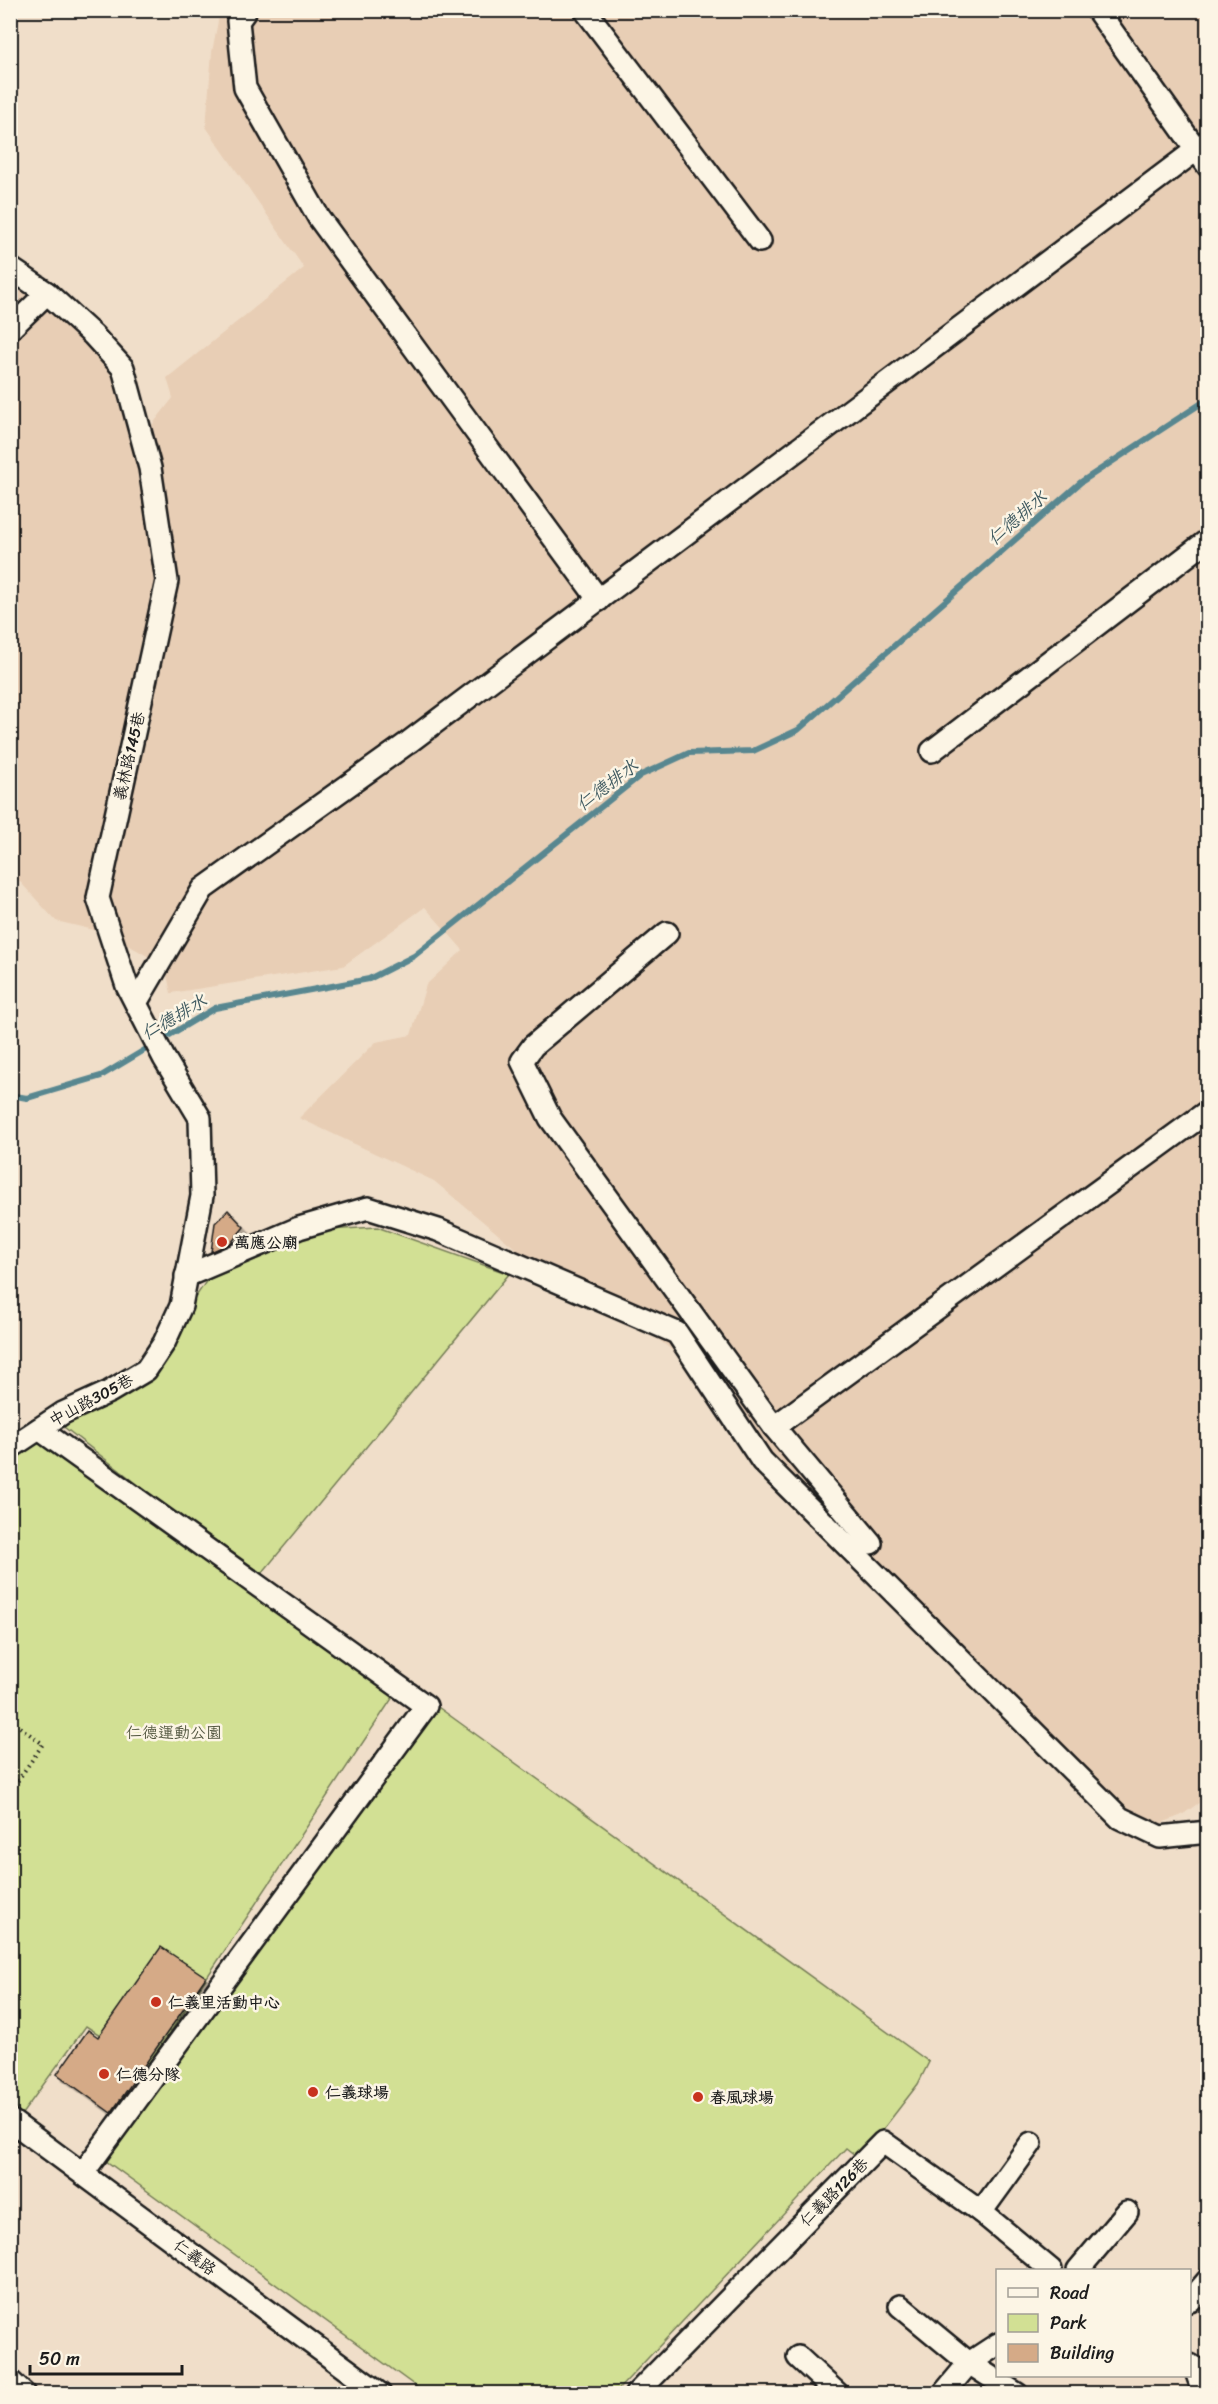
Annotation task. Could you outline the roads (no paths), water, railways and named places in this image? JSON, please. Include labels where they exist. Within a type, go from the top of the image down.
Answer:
[{"type":"street","points":[[246,10],[238,21],[245,88],[320,218],[599,600]]},
{"type":"street","points":[[585,10],[760,241]]},
{"type":"street","points":[[136,1004],[203,889],[410,742],[1204,152],[1097,10]]},
{"type":"street","name":"義林路145巷","points":[[10,268],[47,293],[93,335],[123,368],[150,468],[167,581],[98,898],[136,1004],[200,1118],[202,1196],[186,1276]]},
{"type":"street","points":[[10,329],[47,293]]},
{"type":"street","points":[[932,751],[1208,540]]},
{"type":"street","points":[[667,933],[532,1046],[522,1061],[550,1118],[774,1427],[871,1543]]},
{"type":"street","points":[[774,1427],[1208,1111]]},
{"type":"street","points":[[186,1276],[299,1228],[368,1208],[438,1230],[677,1333],[762,1461],[1120,1818],[1160,1837],[1208,1832]]},
{"type":"street","name":"中山路305巷","points":[[10,1448],[63,1413],[109,1392],[146,1370],[164,1343],[181,1306],[186,1276]]},
{"type":"street","points":[[39,1429],[426,1706],[83,2174]]},
{"type":"street","name":"仁義路","points":[[10,2120],[380,2394]]},
{"type":"street","name":"仁義路126巷","points":[[645,2391],[884,2142],[981,2212],[1049,2269]]},
{"type":"street","points":[[981,2212],[1031,2143]]},
{"type":"street","points":[[1080,2269],[1127,2212]]},
{"type":"street","points":[[1191,2300],[1208,2280]]},
{"type":"street","points":[[900,2306],[969,2363],[1017,2394]]},
{"type":"street","points":[[943,2394],[969,2363],[996,2345]]},
{"type":"street","points":[[798,2357],[838,2394]]},
{"type":"street","points":[[1197,2363],[1204,2394]]},
{"type":"street","points":[[10,2381],[24,2394]]},
{"type":"waterway","name":"仁德排水","points":[[10,1095],[27,1098],[101,1076],[215,1008],[369,979],[414,956],[641,775],[689,753],[753,751],[798,730],[1081,482],[1208,399]]},
{"type":"place","name":"萬應公廟","points":[[222,1242]]},
{"type":"place","name":"仁義里活動中心","points":[[156,2002]]},
{"type":"place","name":"仁德分隊","points":[[104,2074]]},
{"type":"place","name":"仁義球場","points":[[313,2092]]},
{"type":"place","name":"春風球場","points":[[698,2097]]},
{"type":"park label","name":"仁德運動公園","points":[[174,1732]]}]
